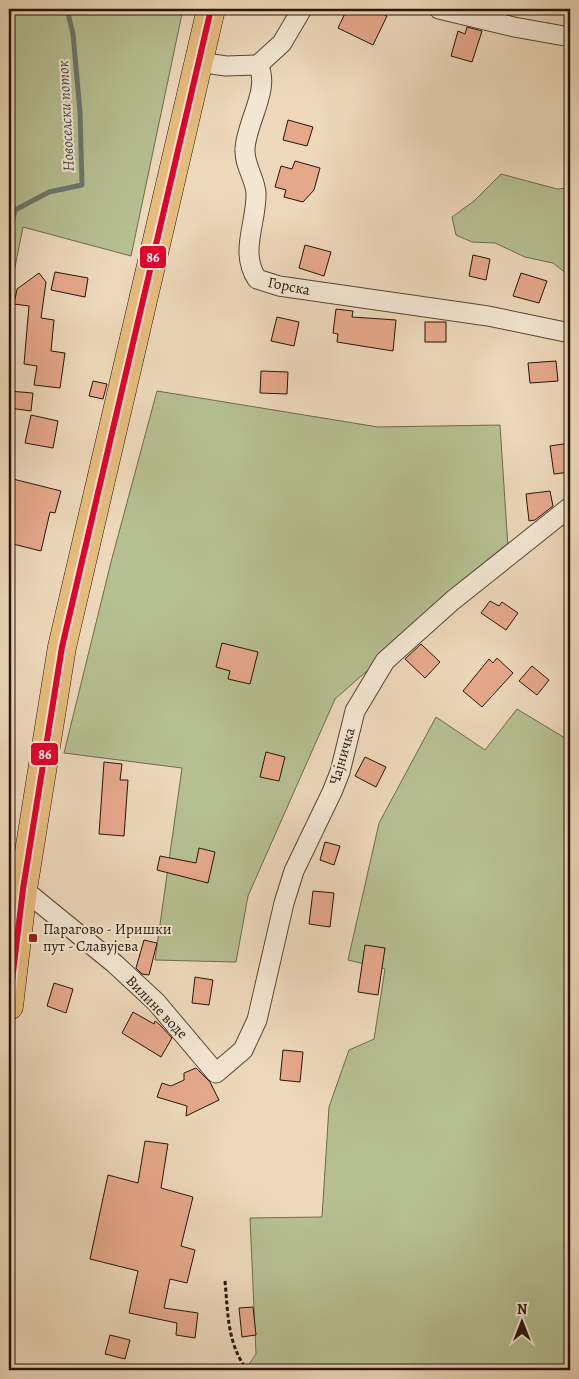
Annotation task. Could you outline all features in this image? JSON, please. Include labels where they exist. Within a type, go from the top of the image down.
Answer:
[{"type":"main road","points":[[9,1006],[16,885],[62,647],[211,9]]},
{"type":"street","points":[[198,62],[226,66],[258,65],[282,43],[302,9]]},
{"type":"street","points":[[439,9],[514,27],[570,36]]},
{"type":"street","name":"Горска","points":[[258,65],[263,77],[245,149],[246,162],[256,195],[248,247],[249,264],[257,279],[279,286],[488,316],[570,333]]},
{"type":"street","name":"Чајничка","points":[[216,1073],[243,1050],[257,1020],[270,974],[284,903],[294,871],[340,772],[355,710],[385,661],[452,601],[570,507]]},
{"type":"street","name":"Вилине воде","points":[[16,885],[115,964],[156,1002],[216,1073]]},
{"type":"path","points":[[225,1281],[229,1334],[237,1357],[247,1370]]},
{"type":"green space","points":[[9,9],[183,9],[131,256],[23,227],[9,297]]},
{"type":"green space","points":[[501,174],[557,189],[570,188],[570,276],[553,263],[525,257],[495,243],[472,242],[456,235],[452,217],[474,201]]},
{"type":"green space","points":[[157,391],[378,427],[500,425],[508,547],[335,699],[248,896],[236,962],[155,960],[182,768],[64,753],[111,562]]},
{"type":"green space","points":[[517,709],[570,741],[570,1370],[245,1370],[256,1354],[250,1218],[322,1217],[329,1107],[349,1050],[374,1039],[385,969],[348,960],[379,823],[436,717],[485,750]]},
{"type":"building","points":[[347,9],[372,9],[387,16],[373,45],[338,28]]},
{"type":"building","points":[[467,27],[482,31],[472,62],[451,56],[458,31],[465,34]]},
{"type":"building","points":[[288,120],[313,127],[307,146],[283,140]]},
{"type":"building","points":[[295,161],[320,168],[314,190],[303,202],[284,197],[286,190],[275,187],[281,166],[292,169]]},
{"type":"building","points":[[305,245],[331,252],[324,276],[299,268]]},
{"type":"building","points":[[473,255],[490,259],[486,280],[469,276]]},
{"type":"building","points":[[55,272],[88,278],[85,297],[51,290]]},
{"type":"building","points":[[39,273],[46,282],[41,318],[54,320],[51,351],[65,353],[60,388],[34,385],[37,366],[24,364],[29,306],[14,304],[17,289]]},
{"type":"building","points":[[521,273],[547,281],[539,303],[513,296]]},
{"type":"building","points":[[336,309],[353,311],[352,317],[396,320],[393,351],[337,342],[338,334],[333,333]]},
{"type":"building","points":[[277,317],[299,322],[294,346],[271,341]]},
{"type":"building","points":[[425,322],[446,322],[446,342],[425,342]]},
{"type":"building","points":[[556,361],[558,381],[530,383],[528,363]]},
{"type":"building","points":[[261,371],[288,372],[287,394],[260,393]]},
{"type":"building","points":[[93,381],[107,384],[103,399],[89,396]]},
{"type":"building","points":[[9,391],[33,393],[31,411],[9,408]]},
{"type":"building","points":[[31,415],[58,421],[53,448],[25,443]]},
{"type":"building","points":[[570,443],[570,472],[554,474],[550,446]]},
{"type":"building","points":[[13,479],[61,491],[55,513],[50,512],[41,551],[9,543],[9,484],[11,485]]},
{"type":"building","points":[[550,491],[553,506],[535,520],[529,521],[526,494]]},
{"type":"building","points":[[490,601],[499,606],[502,602],[518,613],[506,630],[481,613]]},
{"type":"building","points":[[222,643],[258,652],[250,684],[228,679],[230,671],[216,667]]},
{"type":"building","points":[[421,644],[440,662],[425,678],[405,659]]},
{"type":"building","points":[[497,658],[513,673],[482,707],[463,691],[489,659],[493,663]]},
{"type":"building","points":[[532,666],[549,680],[537,695],[519,681]]},
{"type":"building","points":[[266,752],[285,757],[279,781],[260,777]]},
{"type":"building","points":[[365,757],[386,767],[376,787],[355,776]]},
{"type":"building","points":[[104,762],[122,764],[120,780],[128,780],[124,836],[99,834]]},
{"type":"building","points":[[325,842],[340,846],[334,865],[320,860]]},
{"type":"building","points":[[199,848],[215,852],[208,883],[157,870],[160,856],[196,863]]},
{"type":"building","points":[[313,891],[334,893],[330,927],[309,924]]},
{"type":"building","points":[[144,940],[157,943],[149,975],[142,974],[136,968]]},
{"type":"building","points":[[365,945],[385,948],[378,995],[358,992]]},
{"type":"building","points":[[195,977],[213,980],[209,1005],[192,1003]]},
{"type":"building","points":[[54,983],[73,989],[66,1013],[47,1006]]},
{"type":"building","points":[[133,1012],[154,1024],[155,1021],[172,1038],[161,1057],[122,1033]]},
{"type":"building","points":[[283,1050],[303,1052],[300,1082],[280,1080]]},
{"type":"building","points":[[196,1068],[210,1082],[219,1100],[186,1116],[187,1106],[157,1097],[162,1083],[171,1086],[184,1080],[184,1073]]},
{"type":"building","points":[[145,1141],[168,1144],[161,1188],[193,1197],[181,1246],[195,1250],[187,1283],[170,1279],[164,1308],[198,1313],[195,1338],[176,1335],[177,1323],[129,1313],[138,1271],[90,1259],[108,1175],[138,1183]]},
{"type":"building","points":[[253,1307],[256,1335],[242,1337],[239,1308]]},
{"type":"building","points":[[110,1335],[130,1340],[125,1359],[105,1354]]},
{"type":"waterway","name":"Новоселски поток","points":[[9,265],[12,258],[9,235],[15,210],[49,192],[82,185],[80,112],[73,34],[67,9]]},
{"type":"transit line","name":"86","points":[[9,1006],[23,889],[62,647],[211,9]]},
{"type":"place","name":"Парагово - Иришки пут - Славујева","points":[[33,938]]}]
